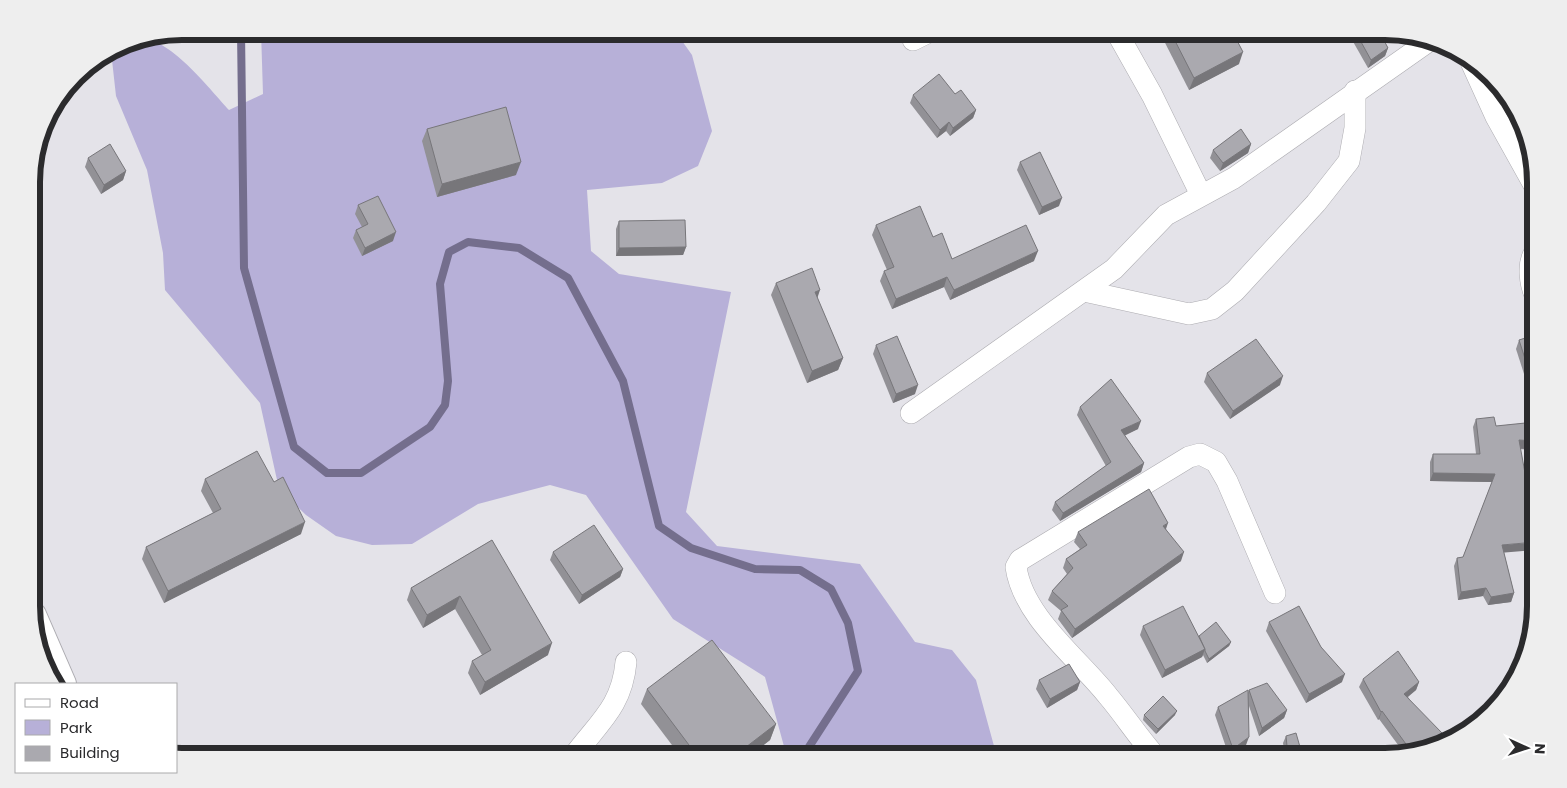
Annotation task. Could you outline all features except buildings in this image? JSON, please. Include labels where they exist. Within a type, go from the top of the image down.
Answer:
[{"type":"street","points":[[1121,40],[1160,111],[1202,195]]},
{"type":"street","points":[[911,413],[1114,270],[1166,215],[1234,178],[1355,91],[1423,45]]},
{"type":"street","points":[[1476,73],[1496,117],[1526,172]]},
{"type":"street","points":[[1084,291],[1188,314],[1212,309],[1235,291],[1316,203],[1349,161],[1355,128],[1355,91]]},
{"type":"street","points":[[1148,748],[1136,735],[1108,696],[1048,630],[1023,594],[1016,567],[1020,560],[1189,458],[1200,454],[1216,462],[1227,480],[1275,592]]},
{"type":"street","points":[[46,647],[62,682]]},
{"type":"street","points":[[579,748],[611,710],[624,682],[626,662]]},
{"type":"green space","points":[[261,40],[681,40],[692,55],[712,131],[698,166],[662,183],[587,190],[591,251],[619,274],[731,292],[686,512],[717,546],[860,564],[915,642],[952,650],[976,680],[995,748],[784,748],[765,677],[673,619],[586,495],[550,485],[478,504],[412,544],[372,545],[336,536],[306,515],[279,489],[260,403],[165,290],[163,253],[147,170],[116,96],[112,60],[127,51],[156,43],[171,51],[185,63],[229,110],[263,94]]},
{"type":"waterway","points":[[241,40],[244,268],[294,447],[327,473],[361,473],[430,427],[445,405],[448,381],[440,284],[449,252],[468,242],[519,248],[568,278],[623,381],[659,526],[691,548],[755,569],[800,570],[831,589],[848,623],[858,671],[808,748]]}]
